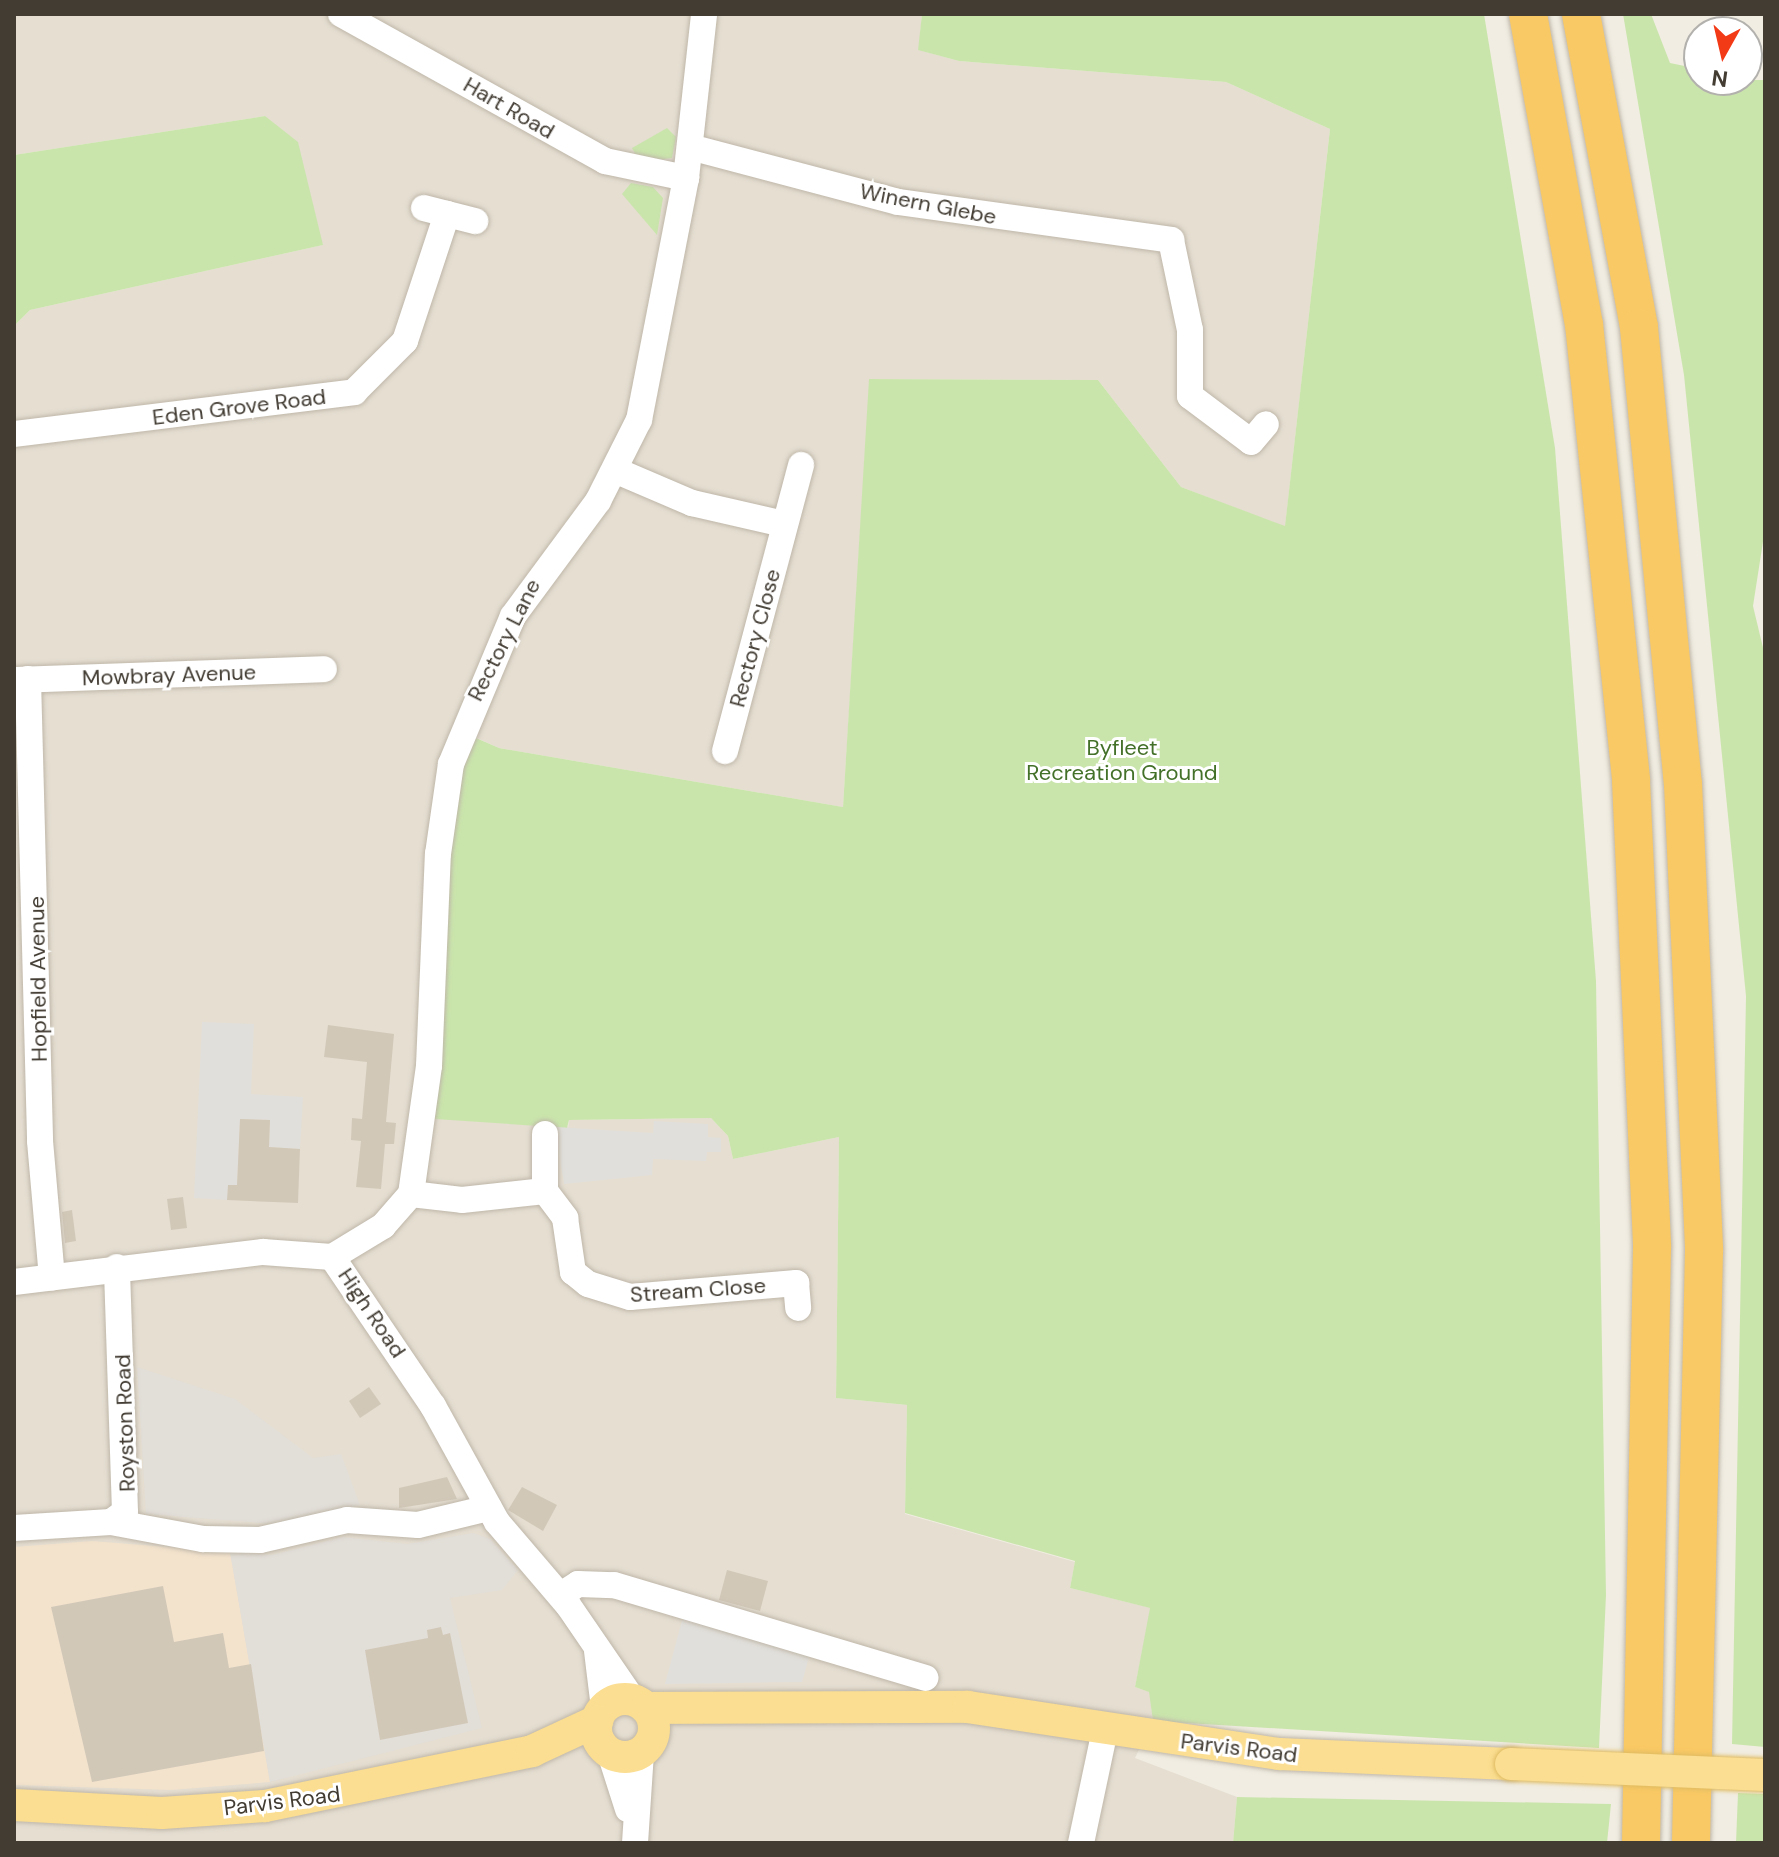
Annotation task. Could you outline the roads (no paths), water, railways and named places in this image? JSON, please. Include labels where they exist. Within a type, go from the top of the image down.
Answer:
[{"type":"highway","points":[[1528,14],[1584,324],[1631,781],[1652,1248],[1641,1843]]},
{"type":"highway","points":[[1581,14],[1639,328],[1683,784],[1704,1251],[1691,1843]]},
{"type":"main road","name":"Parvis Road","points":[[14,1805],[162,1813],[265,1806],[715,1710],[907,1703],[1279,1754],[1765,1775]]},
{"type":"street","name":"Hart Road","points":[[341,14],[605,161],[686,178]]},
{"type":"street","name":"Rectory Lane","points":[[411,1194],[429,1066],[437,866],[451,764],[513,616],[617,471],[650,377],[686,178],[704,14]]},
{"type":"street","name":"Winern Glebe","points":[[690,147],[898,202],[1171,240],[1190,330],[1190,396],[1253,440]]},
{"type":"street","name":"Eden Grove Road","points":[[14,434],[354,392],[405,341],[436,211],[475,221]]},
{"type":"street","name":"Rectory Close","points":[[725,751],[801,465]]},
{"type":"street","points":[[617,471],[692,503],[784,524]]},
{"type":"street","name":"Mowbray Avenue","points":[[21,680],[324,669]]},
{"type":"street","name":"Hopfield Avenue","points":[[21,680],[40,1141],[52,1277]]},
{"type":"street","points":[[332,1257],[383,1226],[411,1194],[462,1200],[545,1191],[545,1134]]},
{"type":"street","name":"Stream Close","points":[[545,1191],[565,1218],[573,1272],[588,1284],[630,1297],[796,1283],[798,1308]]},
{"type":"street","name":"High Road","points":[[14,1282],[117,1267],[263,1252],[332,1257],[433,1406],[489,1508],[561,1595],[595,1643],[623,1728]]},
{"type":"street","name":"Royston Road","points":[[14,1528],[111,1522],[129,1501],[117,1267]]},
{"type":"street","points":[[111,1522],[137,1529],[260,1540],[347,1520],[418,1525],[489,1508]]},
{"type":"street","points":[[561,1595],[578,1584],[614,1585],[925,1678]]},
{"type":"street","points":[[623,1728],[634,1833]]},
{"type":"street","points":[[1081,1843],[1105,1730]]},
{"type":"park label","name":"Byfleet Recreation Ground","points":[[1122,760]]}]
